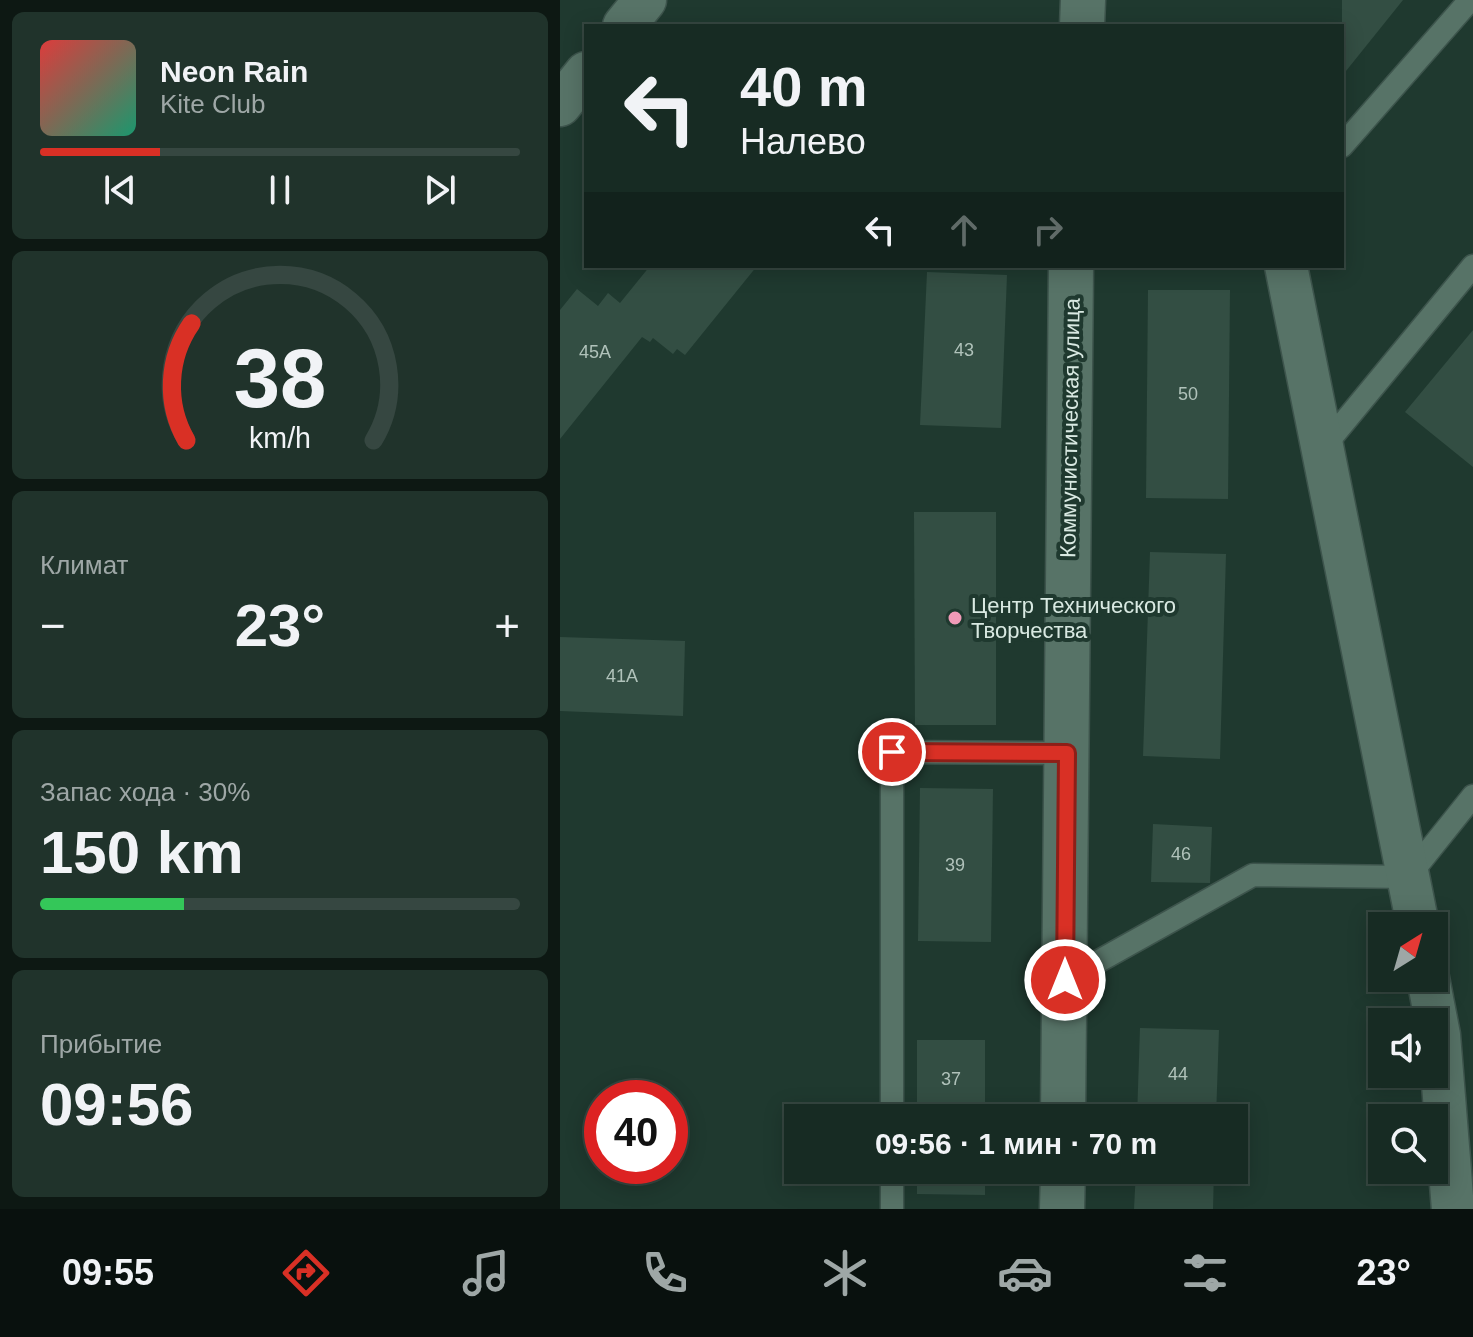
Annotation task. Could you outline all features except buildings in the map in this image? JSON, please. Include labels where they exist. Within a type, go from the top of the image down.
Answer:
[{"type":"street","points":[[626,24],[645,0]]},
{"type":"street","points":[[1082,24],[1083,0]]},
{"type":"street","points":[[560,105],[584,75]]},
{"type":"street","name":"Коммунистическая улица","points":[[1063,1104],[1071,268]]},
{"type":"street","points":[[1286,268],[1415,912]]},
{"type":"street","points":[[1431,992],[1439,1035],[1453,1209]]},
{"type":"street","points":[[1062,1209],[1063,1184]]},
{"type":"lane","points":[[1344,144],[1470,0]]},
{"type":"lane","points":[[1322,449],[1473,266]]},
{"type":"lane","points":[[892,1104],[892,752],[1067,753]]},
{"type":"lane","points":[[1065,980],[1253,875],[1408,877],[1473,796]]},
{"type":"lane","points":[[892,1184],[892,1209]]},
{"type":"place","name":"Центр Технического Творчества","points":[[955,618]]},
{"type":"route","points":[[892,752],[1067,753],[1065,980]]}]
